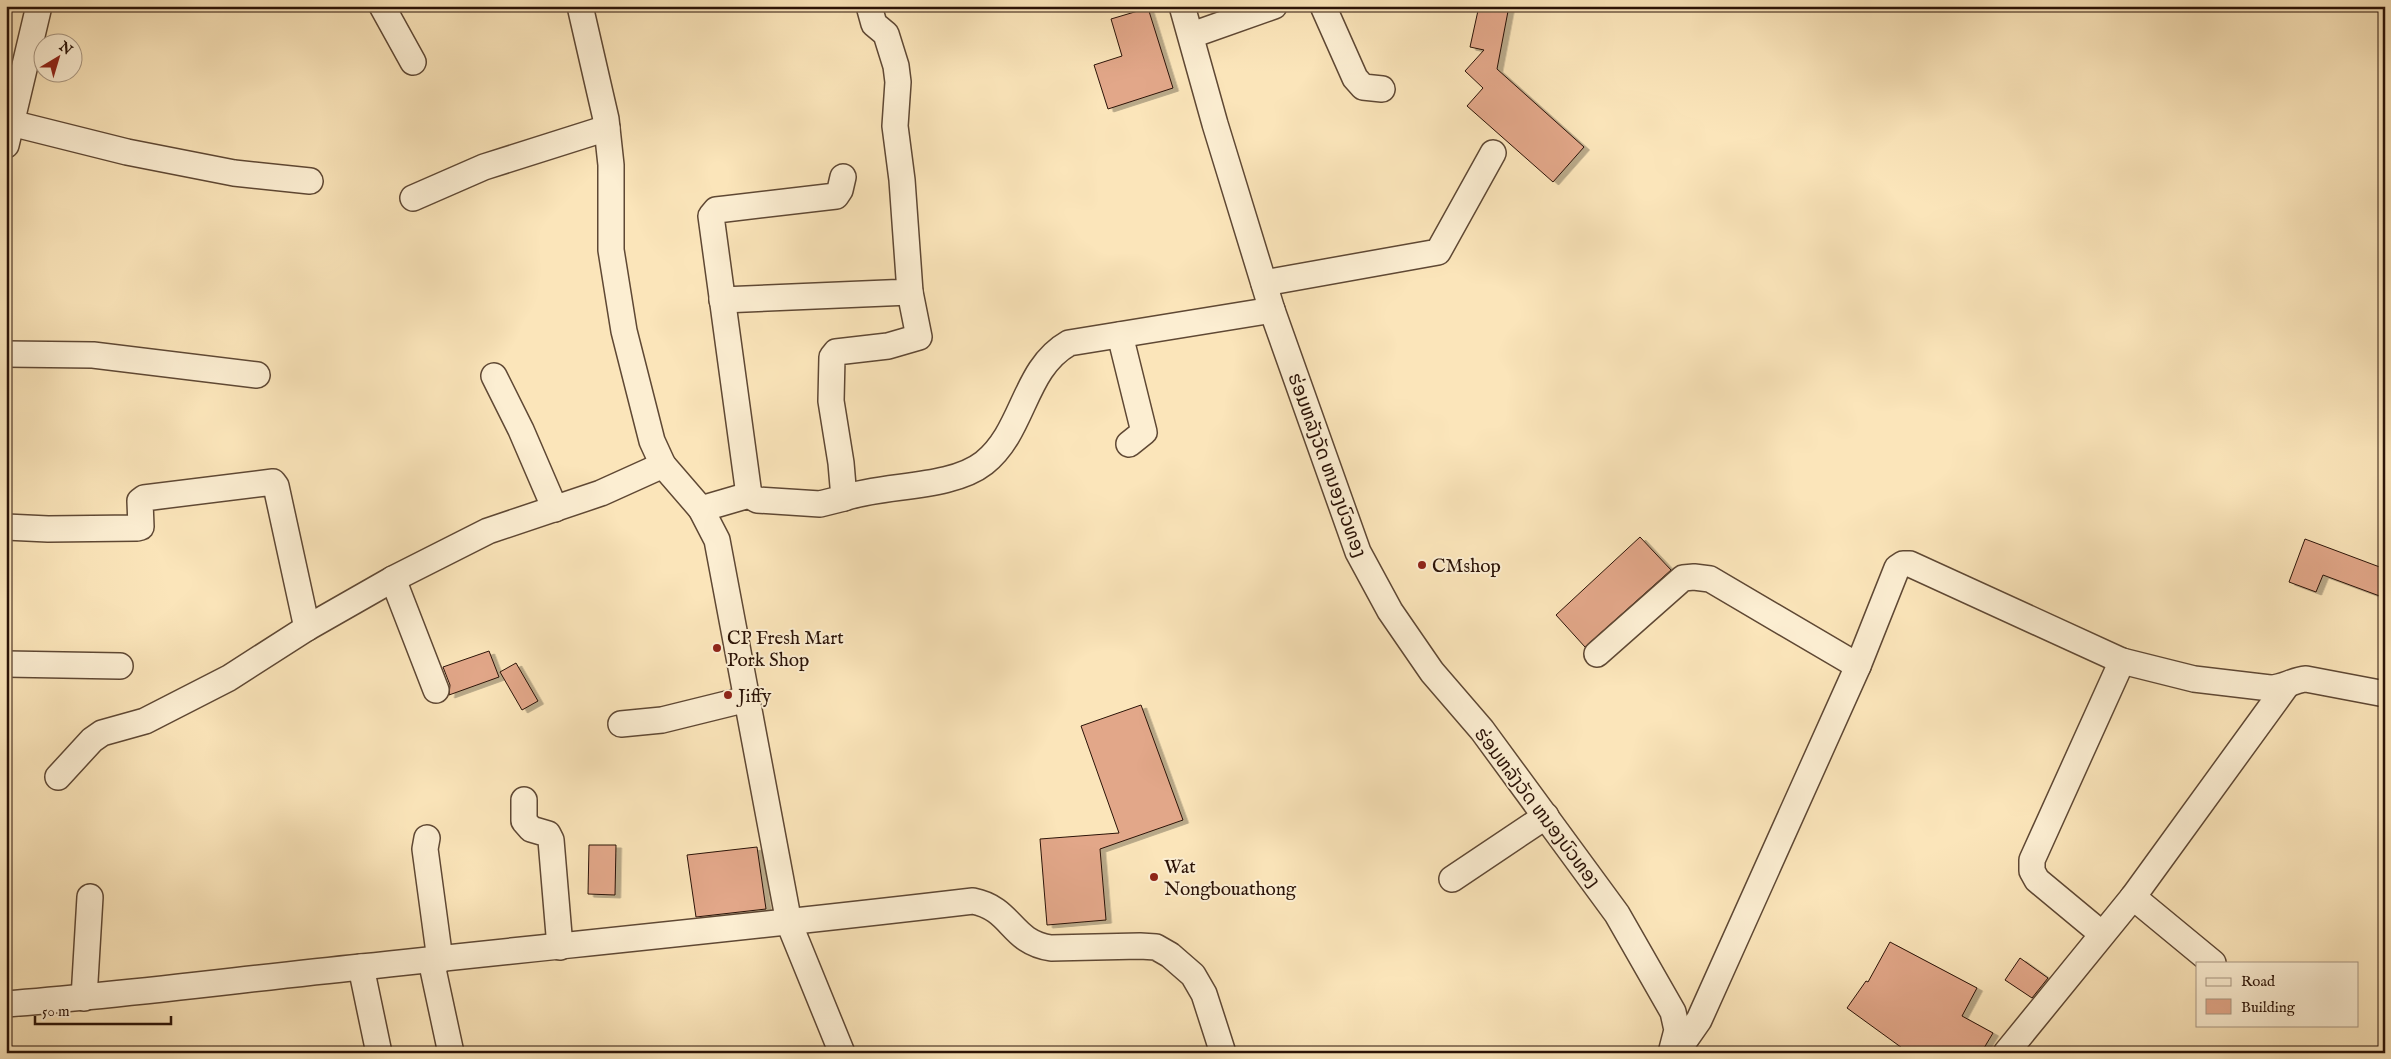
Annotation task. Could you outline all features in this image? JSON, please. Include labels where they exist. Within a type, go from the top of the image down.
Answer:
[{"type":"street","points":[[39,6],[9,134],[127,152],[234,173],[310,181]]},
{"type":"street","points":[[382,6],[413,62]]},
{"type":"street","points":[[580,6],[590,43],[607,128],[611,165],[611,250],[624,331],[652,441],[663,465],[700,509],[717,540],[789,923],[842,1053]]},
{"type":"street","points":[[844,498],[842,463],[831,401],[832,357],[836,352],[888,346],[919,337],[910,292],[896,126],[898,82],[896,66],[886,34],[874,24],[869,6]]},
{"type":"street","name":"ຮ່ອມຫລັງວັດ ຫນອງບົວທອງ","points":[[1182,6],[1192,35],[1215,124],[1272,310],[1358,552],[1390,611],[1427,664],[1482,730],[1617,914],[1672,1012],[1677,1030],[1671,1053]]},
{"type":"street","points":[[1192,35],[1274,6]]},
{"type":"street","points":[[1323,6],[1355,78],[1364,87],[1382,89]]},
{"type":"street","points":[[413,198],[484,167],[607,128]]},
{"type":"street","points":[[1264,283],[1438,252],[1493,153]]},
{"type":"street","points":[[749,496],[711,216],[716,210],[836,196],[843,177]]},
{"type":"street","points":[[722,300],[910,292]]},
{"type":"street","points":[[700,509],[749,496],[757,500],[820,504],[870,491],[953,478],[983,464],[1008,436],[1036,378],[1056,352],[1068,343],[1272,310]]},
{"type":"street","points":[[1120,336],[1144,432],[1129,444]]},
{"type":"street","points":[[6,354],[93,355],[257,375]]},
{"type":"street","points":[[494,376],[521,430],[555,509]]},
{"type":"street","points":[[58,777],[92,740],[102,733],[153,717],[229,678],[307,628],[393,579],[488,532],[601,493],[663,465]]},
{"type":"street","points":[[6,527],[48,529],[137,528],[141,527],[142,524],[140,502],[144,498],[273,482],[276,486],[307,628]]},
{"type":"street","points":[[1676,1053],[1699,1020],[1858,666],[1897,568],[1903,564],[1910,564],[2122,661],[2194,678],[2270,688],[2306,679],[2383,687]]},
{"type":"street","points":[[1597,654],[1683,578],[1694,576],[1710,579],[1858,666]]},
{"type":"street","points":[[393,579],[436,690]]},
{"type":"street","points":[[2102,934],[2037,880],[2032,871],[2032,860],[2122,661]]},
{"type":"street","points":[[6,664],[120,666]]},
{"type":"street","points":[[2006,1053],[2133,897],[2287,685]]},
{"type":"street","points":[[622,724],[662,720],[747,699]]},
{"type":"street","points":[[524,800],[524,821],[531,829],[548,834],[551,840],[560,947]]},
{"type":"street","points":[[1452,879],[1546,816]]},
{"type":"street","points":[[428,838],[425,849],[435,960],[451,1053]]},
{"type":"street","points":[[84,998],[90,897]]},
{"type":"street","points":[[2133,897],[2212,962]]},
{"type":"street","points":[[6,1004],[84,998],[361,967],[789,923],[974,900],[987,903],[998,910],[1022,936],[1037,946],[1051,948],[1156,947],[1170,955],[1193,975],[1204,994],[1223,1053]]},
{"type":"street","points":[[361,967],[379,1053]]},
{"type":"building","points":[[1479,6],[1509,6],[1497,69],[1584,147],[1553,182],[1467,106],[1483,88],[1465,71],[1484,50],[1470,47]]},
{"type":"building","points":[[1148,8],[1173,88],[1108,109],[1094,65],[1122,56],[1111,19]]},
{"type":"building","points":[[1640,537],[1671,570],[1585,647],[1556,615]]},
{"type":"building","points":[[2305,539],[2385,569],[2385,598],[2323,575],[2316,592],[2289,582]]},
{"type":"building","points":[[489,651],[499,677],[449,695],[450,685],[443,667]]},
{"type":"building","points":[[516,663],[538,701],[522,710],[500,672]]},
{"type":"building","points":[[1141,705],[1183,820],[1100,849],[1106,920],[1047,925],[1040,839],[1119,833],[1081,726]]},
{"type":"building","points":[[589,845],[616,845],[615,895],[588,894]]},
{"type":"building","points":[[757,847],[766,909],[696,917],[687,855]]},
{"type":"building","points":[[1890,942],[1977,988],[1962,1016],[1993,1033],[1981,1053],[1909,1053],[1847,1008],[1866,981],[1868,982]]},
{"type":"building","points":[[2020,958],[2048,978],[2032,998],[2005,980]]},
{"type":"place","name":"CMshop","points":[[1422,565]]},
{"type":"place","name":"CP Fresh Mart Pork Shop","points":[[717,648]]},
{"type":"place","name":"Jiffy","points":[[728,695]]},
{"type":"place","name":"Wat Nongbouathong","points":[[1154,877]]}]
